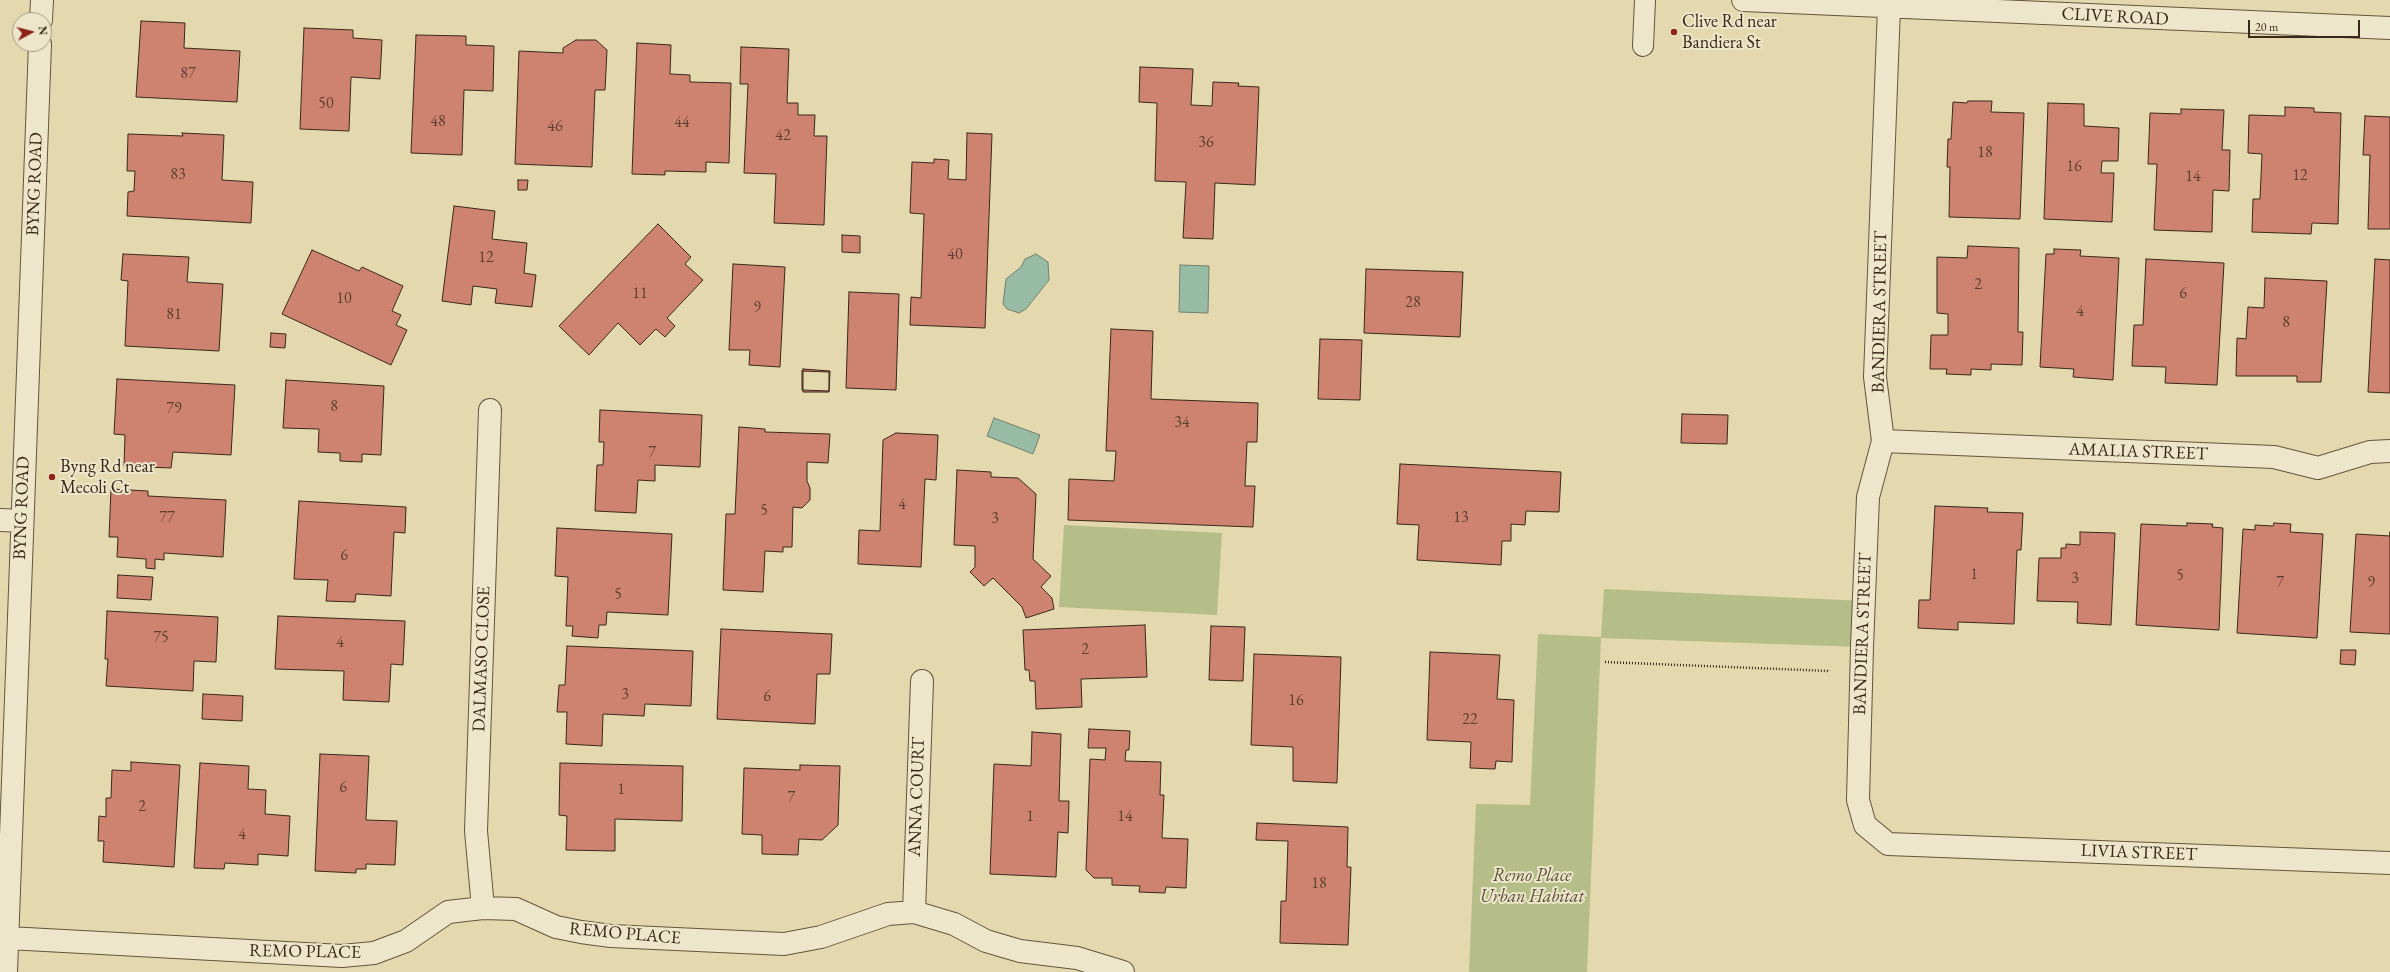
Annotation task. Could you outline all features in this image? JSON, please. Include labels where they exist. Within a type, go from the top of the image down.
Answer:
[{"type":"street","points":[[41,12],[42,0]]},
{"type":"street","name":"CLIVE ROAD","points":[[1743,0],[2390,28]]},
{"type":"street","name":"BANDIERA STREET","points":[[1888,844],[1865,825],[1858,800],[1868,497],[1883,441],[1875,377],[1889,6]]},
{"type":"street","name":"BYNG ROAD","points":[[6,972],[40,52]]},
{"type":"street","name":"DALMASO CLOSE","points":[[484,908],[476,831],[490,410]]},
{"type":"street","name":"AMALIA STREET","points":[[1883,441],[2266,457],[2318,468],[2370,452],[2390,451]]},
{"type":"street","points":[[0,520],[22,521]]},
{"type":"street","name":"ANNA COURT","points":[[914,912],[922,681]]},
{"type":"street","name":"LIVIA STREET","points":[[1888,844],[2390,863]]},
{"type":"street","name":"REMO PLACE","points":[[8,938],[342,956],[374,952],[406,941],[448,912],[484,908],[516,909],[556,927],[611,936],[784,944],[821,937],[888,914],[914,912],[954,924],[986,941],[1020,951],[1078,958],[1123,972]]},
{"type":"lane","points":[[1643,46],[1645,0]]},
{"type":"path","points":[[1605,662],[1829,671],[1829,664]]},
{"type":"green space","points":[[1064,525],[1222,533],[1217,615],[1059,607]]},
{"type":"green space","name":"Remo Place Urban Habitat","points":[[1604,589],[1865,601],[1862,647],[1601,638],[1587,972],[1469,972],[1476,804],[1530,805],[1538,634],[1601,637]]},
{"type":"shaded area","points":[[1036,254],[1048,262],[1049,280],[1026,309],[1019,313],[1007,309],[1003,304],[1006,279],[1021,267],[1025,259]]},
{"type":"shaded area","points":[[1180,265],[1209,266],[1208,313],[1179,312]]},
{"type":"shaded area","points":[[994,418],[1040,435],[1033,454],[987,436]]},
{"type":"building","points":[[141,21],[185,23],[184,48],[240,51],[237,102],[136,97]]},
{"type":"building","points":[[304,28],[353,30],[353,38],[382,40],[380,79],[351,77],[349,131],[300,129]]},
{"type":"building","points":[[416,35],[466,36],[466,45],[494,46],[493,91],[464,90],[462,155],[411,153]]},
{"type":"building","points":[[576,40],[596,40],[607,50],[605,90],[595,90],[592,167],[515,164],[519,51],[563,53],[563,48]]},
{"type":"building","points":[[637,43],[671,45],[670,74],[690,75],[690,82],[731,83],[729,163],[706,162],[706,172],[665,171],[665,175],[632,174]]},
{"type":"building","points":[[741,47],[789,49],[787,103],[798,103],[798,115],[815,115],[814,136],[827,136],[824,225],[774,223],[776,174],[744,173],[748,84],[740,84]]},
{"type":"building","points":[[1140,67],[1193,69],[1191,105],[1212,106],[1213,82],[1239,83],[1238,86],[1259,87],[1255,185],[1215,183],[1213,239],[1183,238],[1186,182],[1155,181],[1157,103],[1139,102]]},
{"type":"building","points":[[1968,101],[1992,101],[1991,112],[2024,113],[2020,219],[1949,217],[1950,167],[1947,167],[1948,139],[1951,139],[1953,102],[1967,103]]},
{"type":"building","points":[[2048,103],[2084,104],[2084,126],[2119,128],[2118,161],[2102,161],[2101,173],[2114,173],[2112,222],[2044,219]]},
{"type":"building","points":[[2285,107],[2314,108],[2314,112],[2341,113],[2338,224],[2312,223],[2311,234],[2252,232],[2253,199],[2260,199],[2262,154],[2248,153],[2249,115],[2285,116]]},
{"type":"building","points":[[2181,109],[2224,110],[2222,150],[2230,150],[2229,191],[2213,190],[2212,232],[2154,230],[2157,164],[2148,164],[2150,113],[2181,114]]},
{"type":"building","points":[[2365,116],[2390,117],[2390,229],[2368,229],[2370,155],[2363,155]]},
{"type":"building","points":[[182,133],[224,135],[222,180],[253,182],[251,223],[127,216],[128,192],[134,191],[135,171],[127,171],[128,134],[183,136]]},
{"type":"building","points":[[967,133],[992,134],[985,328],[910,325],[911,297],[921,298],[924,214],[910,213],[912,162],[934,163],[934,159],[949,160],[948,179],[966,180]]},
{"type":"building","points":[[518,180],[528,180],[527,190],[518,190]]},
{"type":"building","points":[[454,206],[495,211],[492,239],[527,243],[524,273],[536,275],[532,307],[495,303],[497,289],[473,286],[471,305],[442,301]]},
{"type":"building","points":[[658,224],[691,257],[685,264],[703,280],[667,318],[675,326],[665,337],[656,329],[640,345],[618,323],[589,355],[559,326]]},
{"type":"building","points":[[842,235],[860,236],[860,253],[842,252]]},
{"type":"building","points":[[1968,246],[2019,248],[2018,332],[2023,332],[2022,365],[1991,364],[1991,370],[1971,369],[1971,375],[1946,374],[1947,369],[1930,369],[1931,335],[1948,335],[1948,314],[1937,313],[1937,257],[1967,258]]},
{"type":"building","points":[[2054,249],[2081,250],[2080,256],[2119,258],[2113,380],[2073,377],[2074,369],[2040,367],[2046,254],[2054,254]]},
{"type":"building","points":[[312,250],[359,271],[362,267],[403,286],[392,311],[401,315],[396,325],[407,330],[391,365],[282,314]]},
{"type":"building","points":[[123,254],[189,257],[187,282],[223,284],[219,351],[125,346],[128,281],[121,280]]},
{"type":"building","points":[[2146,259],[2224,263],[2217,385],[2165,383],[2166,367],[2132,366],[2134,325],[2143,325]]},
{"type":"building","points":[[2375,259],[2390,260],[2390,393],[2368,392]]},
{"type":"building","points":[[733,264],[785,267],[780,367],[749,365],[750,350],[729,350]]},
{"type":"building","points":[[1366,269],[1463,272],[1460,337],[1364,333]]},
{"type":"building","points":[[2265,278],[2327,281],[2321,382],[2297,382],[2297,376],[2236,376],[2237,338],[2246,339],[2248,307],[2264,308]]},
{"type":"building","points":[[849,292],[899,294],[896,390],[846,388]]},
{"type":"building","points":[[1111,329],[1153,331],[1151,399],[1258,403],[1257,442],[1247,442],[1245,486],[1255,486],[1253,527],[1068,520],[1069,479],[1114,481],[1116,451],[1106,451]]},
{"type":"building","points":[[271,333],[286,334],[285,348],[270,347]]},
{"type":"building","points":[[1320,339],[1362,340],[1360,400],[1318,399]]},
{"type":"building","points":[[803,369],[830,371],[829,392],[803,392]]},
{"type":"building","points":[[802,371],[829,372],[829,391],[802,390]]},
{"type":"building","points":[[117,379],[235,385],[231,455],[173,452],[171,468],[124,466],[125,435],[114,434]]},
{"type":"building","points":[[286,380],[384,386],[381,455],[362,454],[362,462],[340,461],[340,453],[318,452],[319,429],[283,428]]},
{"type":"building","points":[[600,410],[702,415],[700,467],[655,465],[655,481],[638,480],[636,513],[595,511],[597,465],[603,465],[604,442],[599,442]]},
{"type":"building","points":[[1682,414],[1728,415],[1727,444],[1681,443]]},
{"type":"building","points":[[739,427],[765,429],[765,432],[830,434],[828,463],[807,462],[807,481],[810,488],[810,500],[802,508],[793,507],[792,547],[783,547],[783,552],[765,551],[763,592],[723,590],[726,514],[735,514]]},
{"type":"building","points":[[896,433],[938,435],[936,480],[925,479],[921,567],[858,564],[859,530],[880,531],[883,440]]},
{"type":"building","points":[[1400,464],[1561,472],[1559,512],[1526,511],[1525,525],[1511,524],[1511,541],[1502,541],[1501,565],[1417,560],[1419,525],[1397,524]]},
{"type":"building","points":[[957,470],[991,472],[991,477],[1018,478],[1036,494],[1033,559],[1051,576],[1041,587],[1052,598],[1054,609],[1026,618],[1022,607],[993,578],[984,586],[970,572],[975,567],[975,546],[954,545]]},
{"type":"building","points":[[111,489],[148,491],[148,496],[226,500],[223,557],[164,553],[164,560],[155,559],[155,569],[146,568],[146,559],[117,557],[118,537],[109,537]]},
{"type":"building","points":[[299,501],[406,507],[405,533],[394,532],[391,596],[356,594],[355,602],[326,601],[328,580],[294,579]]},
{"type":"building","points":[[1935,506],[1988,508],[1987,512],[2023,513],[2021,550],[2017,550],[2014,624],[1958,622],[1958,630],[1918,628],[1919,600],[1930,600]]},
{"type":"building","points":[[2187,523],[2213,524],[2212,527],[2223,528],[2219,630],[2136,625],[2141,524],[2187,526]]},
{"type":"building","points":[[2274,523],[2291,524],[2290,532],[2323,534],[2317,638],[2237,633],[2243,529],[2255,530],[2255,525],[2273,526]]},
{"type":"building","points":[[557,528],[672,534],[668,615],[607,612],[606,625],[599,625],[598,638],[572,636],[573,626],[566,626],[568,577],[555,576]]},
{"type":"building","points":[[2080,532],[2115,533],[2111,625],[2077,623],[2078,602],[2037,601],[2039,558],[2061,558],[2061,548],[2066,548],[2066,544],[2080,545]]},
{"type":"building","points":[[2356,534],[2390,536],[2390,634],[2350,632]]},
{"type":"building","points":[[118,575],[153,577],[151,600],[117,598]]},
{"type":"building","points":[[107,611],[218,617],[216,662],[194,661],[193,691],[106,686],[108,659],[105,659]]},
{"type":"building","points":[[278,616],[405,621],[403,665],[391,664],[389,702],[343,700],[344,671],[275,669]]},
{"type":"building","points":[[1145,625],[1147,677],[1081,679],[1082,707],[1036,709],[1035,681],[1030,681],[1029,670],[1025,670],[1023,630]]},
{"type":"building","points":[[1211,626],[1245,627],[1243,681],[1209,680]]},
{"type":"building","points":[[721,629],[832,634],[830,674],[817,674],[815,724],[717,719]]},
{"type":"building","points":[[567,646],[693,651],[691,706],[645,704],[644,716],[603,714],[602,746],[566,744],[567,712],[557,712],[559,685],[565,685]]},
{"type":"building","points":[[2341,650],[2356,650],[2355,665],[2340,664]]},
{"type":"building","points":[[1430,652],[1500,655],[1497,699],[1514,700],[1512,762],[1496,761],[1495,769],[1470,768],[1471,742],[1427,740]]},
{"type":"building","points":[[1254,654],[1341,657],[1337,783],[1293,781],[1293,747],[1251,745]]},
{"type":"building","points":[[203,694],[243,696],[242,721],[202,719]]},
{"type":"building","points":[[1089,729],[1130,731],[1129,750],[1126,750],[1125,761],[1161,762],[1160,795],[1164,795],[1162,838],[1188,839],[1186,888],[1166,887],[1165,893],[1139,892],[1140,886],[1112,885],[1112,878],[1094,878],[1086,870],[1090,759],[1105,760],[1106,748],[1088,748]]},
{"type":"building","points":[[1032,732],[1061,734],[1059,801],[1069,801],[1068,833],[1058,832],[1056,877],[990,874],[994,764],[1031,766]]},
{"type":"building","points":[[320,754],[369,756],[366,820],[397,821],[395,865],[366,864],[366,869],[356,869],[356,873],[315,871]]},
{"type":"building","points":[[131,762],[180,765],[174,867],[103,862],[104,841],[98,841],[99,816],[106,817],[106,798],[111,798],[112,770],[131,771]]},
{"type":"building","points":[[200,763],[249,766],[248,789],[266,790],[265,814],[290,816],[288,856],[258,854],[258,865],[225,863],[224,869],[194,868]]},
{"type":"building","points":[[560,763],[683,766],[682,821],[615,819],[615,851],[566,850],[567,816],[559,815]]},
{"type":"building","points":[[800,765],[840,766],[838,825],[822,840],[799,839],[798,855],[762,854],[762,835],[742,834],[744,768],[800,770]]},
{"type":"building","points":[[1257,823],[1348,827],[1347,867],[1351,867],[1348,945],[1280,943],[1281,901],[1286,901],[1288,841],[1256,840]]},
{"type":"place","name":"Clive Rd near Bandiera St","points":[[1674,32]]},
{"type":"place","name":"Byng Rd near Mecoli Ct","points":[[52,477]]}]
